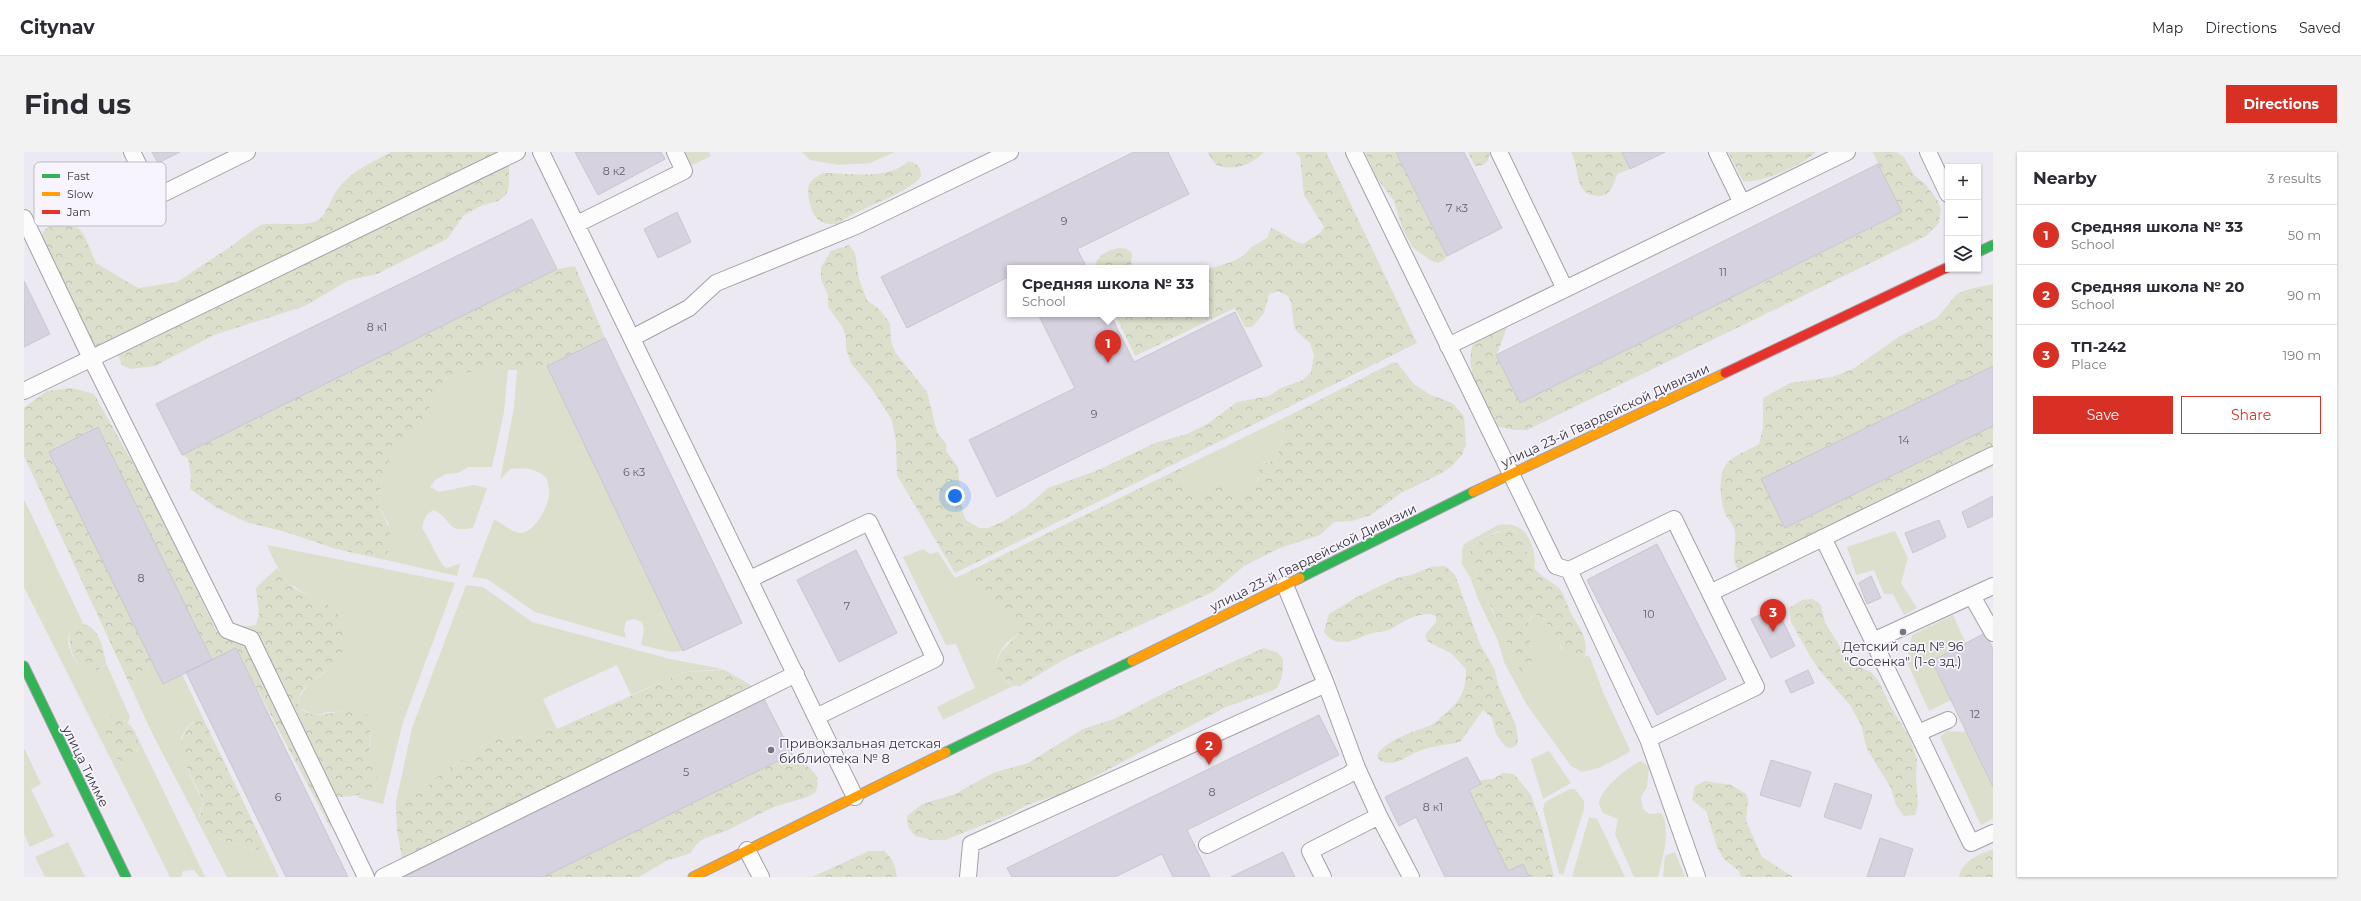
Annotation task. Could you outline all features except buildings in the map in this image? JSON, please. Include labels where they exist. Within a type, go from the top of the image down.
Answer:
[{"type":"street","points":[[1981,251],[1993,245]]},
{"type":"street","name":"улица 23-й Гвардейской Дивизии","points":[[693,877],[1511,474],[1945,268]]},
{"type":"street","name":"улица Тимме","points":[[24,666],[126,877]]},
{"type":"lane","points":[[132,152],[137,162]]},
{"type":"lane","points":[[166,192],[247,152]]},
{"type":"lane","points":[[24,391],[516,152]]},
{"type":"lane","points":[[541,152],[856,797]]},
{"type":"lane","points":[[576,224],[684,171],[675,152]]},
{"type":"lane","points":[[632,338],[689,308],[716,283],[856,226],[1010,152]]},
{"type":"lane","points":[[1354,152],[1556,566],[1569,570],[1674,519],[1756,687],[1648,739]]},
{"type":"lane","points":[[1499,152],[1565,289]]},
{"type":"lane","points":[[1717,152],[1742,203]]},
{"type":"lane","points":[[1448,346],[1847,152]]},
{"type":"lane","points":[[1928,152],[1945,188]]},
{"type":"lane","points":[[24,218],[91,358],[227,630],[251,639],[366,877]]},
{"type":"lane","points":[[1710,593],[1993,455]]},
{"type":"lane","points":[[750,579],[869,522],[936,659],[816,717]]},
{"type":"lane","points":[[1822,538],[1918,733],[1970,843],[1993,833]]},
{"type":"lane","points":[[1569,570],[1648,739],[1697,877]]},
{"type":"lane","points":[[1285,585],[1326,684],[1357,768],[1379,816],[1411,877]]},
{"type":"lane","points":[[1873,641],[1993,586]]},
{"type":"lane","points":[[1972,596],[1993,633]]},
{"type":"lane","points":[[383,877],[796,674]]},
{"type":"lane","points":[[968,877],[971,844],[1326,684]]},
{"type":"lane","points":[[1918,733],[1948,720]]},
{"type":"lane","points":[[1207,845],[1348,775],[1357,768]]},
{"type":"lane","points":[[1324,877],[1310,851],[1379,816]]},
{"type":"lane","points":[[747,850],[761,877]]},
{"type":"green space","points":[[391,152],[509,152],[509,186],[506,195],[498,201],[481,206],[464,215],[447,239],[377,274],[349,280],[305,306],[214,335],[155,366],[130,369],[122,365],[119,357],[95,349],[40,237],[47,228],[52,226],[71,226],[78,228],[84,235],[96,263],[138,288],[177,282],[260,225],[305,224],[318,220],[324,214],[336,192],[344,182],[363,168]]},
{"type":"green space","points":[[682,152],[709,152],[711,156],[690,166]]},
{"type":"green space","points":[[802,152],[895,152],[870,163],[839,165],[810,160]]},
{"type":"green space","points":[[1207,152],[1264,152],[1248,164],[1236,167],[1223,167],[1216,165]]},
{"type":"green space","points":[[1295,152],[1326,152],[1417,343],[955,573],[897,475],[896,443],[892,420],[872,389],[851,363],[846,349],[846,337],[842,326],[828,307],[828,295],[821,279],[821,267],[831,251],[849,245],[855,253],[859,279],[867,300],[880,310],[890,323],[891,341],[895,352],[927,392],[937,432],[946,444],[946,451],[958,467],[961,504],[964,516],[966,520],[979,528],[988,528],[1004,521],[1026,507],[1048,488],[1096,471],[1155,443],[1187,434],[1209,423],[1237,402],[1269,396],[1281,388],[1303,380],[1311,372],[1314,355],[1310,343],[1297,332],[1294,326],[1291,302],[1288,296],[1278,291],[1269,294],[1264,313],[1252,327],[1245,327],[1235,308],[1135,356],[1116,317],[1209,317],[1209,269],[1231,262],[1243,256],[1252,247],[1267,238],[1271,228],[1303,244],[1321,232],[1324,227],[1304,195],[1300,157]]},
{"type":"green space","points":[[1365,152],[1396,152],[1447,256],[1444,260],[1438,263],[1430,260],[1413,248],[1403,230],[1394,201],[1376,177]]},
{"type":"green space","points":[[1468,152],[1490,152],[1486,163],[1475,166]]},
{"type":"green space","points":[[1571,152],[1622,152],[1630,169],[1617,174],[1611,189],[1606,194],[1598,196],[1590,194],[1584,191],[1578,180],[1574,159]]},
{"type":"green space","points":[[1728,152],[1816,152],[1792,168],[1770,177],[1760,180],[1743,181]]},
{"type":"green space","points":[[1873,152],[1896,152],[1904,157],[1914,175],[1925,184],[1938,201],[1941,209],[1939,223],[1926,236],[1527,430],[1514,430],[1495,426],[1480,396],[1472,374],[1471,352],[1474,341],[1508,325],[1496,356],[1520,403],[1901,213]]},
{"type":"green space","points":[[909,161],[918,166],[921,176],[906,188],[858,212],[838,224],[824,223],[814,214],[810,203],[808,192],[809,187],[810,183],[816,177],[823,173],[879,174],[900,167]]},
{"type":"green space","points":[[1121,248],[1127,249],[1132,253],[1131,265],[1095,265],[1101,256],[1111,250]]},
{"type":"green space","points":[[575,266],[605,338],[547,366],[526,370],[478,370],[446,378],[432,400],[423,430],[404,442],[390,459],[381,484],[379,507],[390,529],[389,548],[386,560],[336,549],[286,532],[246,522],[217,508],[190,489],[191,478],[188,458],[182,455],[557,269]]},
{"type":"green space","points":[[1993,284],[1993,467],[1742,573],[1735,564],[1735,533],[1733,526],[1725,512],[1721,498],[1721,477],[1728,462],[1759,444],[1763,428],[1763,398],[1790,383],[1832,377],[1853,369],[1900,336],[1937,318],[1957,294],[1966,290]]},
{"type":"green space","points":[[1394,362],[1398,364],[1414,384],[1429,394],[1452,403],[1464,416],[1466,445],[1462,455],[1452,466],[1442,473],[1401,493],[1371,515],[1352,521],[1334,522],[1320,535],[1280,548],[1244,566],[1213,592],[1065,659],[1020,686],[1013,686],[997,672],[998,659],[1004,649],[1021,630],[1021,623],[983,597],[970,583],[966,573],[1181,468],[1182,480],[1189,489],[1193,491],[1205,495],[1210,492],[1215,478],[1220,476],[1234,492],[1246,495],[1259,479],[1259,465],[1275,460],[1290,415]]},
{"type":"green space","points":[[547,366],[683,651],[671,652],[641,645],[644,629],[642,622],[634,619],[626,621],[624,630],[626,638],[535,612],[487,579],[472,577],[494,520],[517,533],[526,532],[531,529],[540,519],[548,501],[549,489],[546,477],[538,472],[520,468],[510,469],[500,480],[514,408],[517,370]]},
{"type":"green space","points":[[478,370],[508,370],[504,412],[492,467],[468,467],[458,473],[446,474],[435,480],[430,487],[439,492],[474,485],[487,488],[473,528],[458,529],[453,527],[441,514],[434,510],[425,517],[422,528],[446,568],[460,564],[457,576],[386,560],[388,553],[389,524],[379,507],[381,484],[390,459],[404,442],[423,430],[432,400],[446,378]]},
{"type":"green space","points":[[72,388],[94,394],[148,490],[217,632],[225,623],[233,623],[244,626],[256,625],[259,615],[256,588],[277,568],[295,589],[327,604],[344,620],[341,654],[331,667],[304,689],[300,696],[298,705],[305,712],[314,714],[354,711],[363,713],[371,719],[370,753],[377,764],[377,776],[375,784],[365,793],[352,796],[335,797],[330,820],[331,829],[236,649],[212,660],[98,427],[49,452],[151,658],[145,676],[129,683],[24,456],[24,408],[47,391]]},
{"type":"green space","points":[[1290,415],[1275,460],[1263,463],[1256,485],[1251,492],[1246,495],[1234,492],[1227,484],[1212,487],[1210,492],[1205,495],[1186,487],[1182,480],[1181,468]]},
{"type":"green space","points":[[24,499],[83,623],[77,623],[69,634],[68,640],[73,656],[83,669],[90,671],[98,670],[106,663],[130,717],[128,723],[124,720],[106,720],[106,741],[123,766],[131,766],[138,751],[137,736],[205,877],[200,877],[194,870],[183,871],[181,877],[170,877],[24,587]]},
{"type":"green space","points":[[1498,525],[1511,525],[1521,529],[1525,533],[1533,549],[1535,561],[1534,568],[1521,539],[1514,530],[1496,532],[1471,548],[1470,560],[1476,570],[1477,582],[1502,629],[1517,666],[1531,646],[1527,625],[1534,614],[1544,619],[1560,643],[1561,649],[1583,661],[1586,655],[1590,657],[1603,692],[1630,750],[1628,753],[1599,768],[1582,772],[1571,766],[1527,705],[1504,662],[1498,641],[1478,599],[1470,577],[1462,564],[1462,550],[1464,544]]},
{"type":"green space","points":[[1507,529],[1513,531],[1522,539],[1531,563],[1537,572],[1559,588],[1563,594],[1571,613],[1581,630],[1585,642],[1586,647],[1583,661],[1578,663],[1564,654],[1560,643],[1544,619],[1534,614],[1528,625],[1532,654],[1530,675],[1524,674],[1517,666],[1492,608],[1482,594],[1477,582],[1476,570],[1470,561],[1470,549],[1486,537]]},
{"type":"green space","points":[[1895,531],[1908,558],[1901,583],[1917,608],[1904,615],[1893,594],[1884,594],[1874,570],[1856,575],[1847,547]]},
{"type":"green space","points":[[267,545],[455,583],[403,722],[383,804],[357,797],[362,795],[373,759],[370,755],[371,719],[358,711],[330,712],[314,715],[300,708],[298,705],[299,698],[309,683],[324,673],[338,658],[327,604],[304,593],[289,582],[278,567]]},
{"type":"green space","points":[[923,549],[930,554],[938,552],[955,578],[966,573],[976,590],[1021,622],[1021,630],[1005,645],[998,657],[997,662],[997,667],[1002,677],[1013,686],[943,720],[937,707],[975,688],[956,644],[946,645],[903,557]]},
{"type":"green space","points":[[1445,566],[1455,575],[1480,644],[1495,670],[1498,685],[1516,726],[1518,740],[1516,746],[1511,748],[1506,747],[1496,734],[1492,718],[1483,710],[1460,742],[1424,749],[1400,761],[1390,763],[1385,762],[1379,760],[1377,755],[1382,749],[1402,736],[1434,723],[1458,701],[1465,684],[1466,669],[1452,654],[1427,641],[1425,635],[1436,622],[1436,616],[1431,614],[1419,615],[1389,630],[1373,633],[1347,642],[1341,642],[1329,638],[1324,632],[1329,614],[1357,597],[1397,578],[1411,575],[1431,567]]},
{"type":"green space","points":[[466,585],[483,587],[532,622],[670,659],[723,669],[684,672],[631,695],[617,665],[543,699],[557,729],[524,736],[492,740],[440,774],[422,792],[396,802],[412,728]]},
{"type":"green space","points":[[1812,599],[1818,602],[1821,606],[1825,623],[1843,654],[1855,665],[1871,672],[1878,680],[1891,707],[1910,738],[1917,760],[1916,777],[1918,804],[1915,815],[1904,816],[1896,805],[1891,788],[1867,749],[1861,725],[1850,705],[1820,671],[1791,622],[1789,608],[1802,600]]},
{"type":"green space","points":[[1953,615],[1966,643],[1932,661],[1951,700],[1929,711],[1907,662],[1912,635]]},
{"type":"green space","points":[[77,623],[90,627],[95,631],[101,642],[106,663],[98,670],[90,671],[83,669],[77,663],[70,645],[70,636],[71,627]]},
{"type":"green space","points":[[1264,648],[1278,653],[1283,659],[1283,672],[1281,680],[1274,690],[1226,707],[1064,793],[1027,805],[1011,814],[945,840],[932,840],[915,836],[908,827],[907,816],[922,804],[953,795],[993,773],[1028,763],[1083,729],[1114,719],[1172,689]]},
{"type":"green space","points":[[151,658],[163,684],[182,674],[203,718],[192,722],[184,732],[181,739],[186,767],[203,802],[199,815],[203,829],[215,837],[254,851],[264,845],[279,877],[227,877],[151,731],[129,683],[145,676]]},
{"type":"green space","points":[[725,670],[754,687],[402,858],[397,831],[396,802],[422,792],[440,774],[492,740],[524,736],[557,729],[684,672]]},
{"type":"green space","points":[[111,715],[127,723],[136,735],[138,749],[131,766],[123,766],[120,763],[106,741],[106,720]]},
{"type":"green space","points":[[197,718],[203,718],[264,845],[255,851],[215,837],[203,829],[199,821],[203,802],[187,769],[181,750],[182,740],[187,729]]},
{"type":"green space","points":[[1947,731],[1966,732],[1993,787],[1993,819],[1981,825],[1940,737]]},
{"type":"green space","points":[[24,748],[41,784],[31,789],[54,836],[30,847],[24,834]]},
{"type":"green space","points":[[1549,751],[1571,783],[1543,799],[1531,759]]},
{"type":"green space","points":[[792,754],[812,770],[815,775],[817,786],[815,793],[772,808],[728,830],[706,838],[694,847],[691,853],[666,861],[639,877],[543,877]]},
{"type":"green space","points":[[1641,761],[1649,767],[1647,787],[1641,797],[1643,809],[1649,814],[1661,813],[1666,827],[1664,853],[1658,877],[1634,877],[1615,834],[1618,819],[1603,813],[1599,804],[1600,798],[1609,786],[1622,773]]},
{"type":"green space","points":[[1503,773],[1514,774],[1531,795],[1541,823],[1554,877],[1529,877],[1523,864],[1508,871],[1469,790],[1480,785],[1476,783],[1481,780],[1493,779]]},
{"type":"green space","points":[[1705,781],[1731,785],[1746,794],[1748,799],[1746,821],[1762,857],[1793,877],[1741,877],[1739,871],[1724,859],[1717,847],[1706,811],[1692,800],[1695,786]]},
{"type":"green space","points":[[1570,789],[1575,789],[1584,801],[1584,809],[1563,875],[1559,873],[1543,809],[1545,802]]},
{"type":"green space","points":[[1589,817],[1597,819],[1625,877],[1572,877]]},
{"type":"green space","points":[[68,842],[85,877],[45,877],[35,857]]},
{"type":"green space","points":[[1993,849],[1993,877],[1959,877],[1961,871],[1968,862]]},
{"type":"green space","points":[[869,851],[884,851],[890,856],[897,877],[812,877]]},
{"type":"green space","points":[[1675,852],[1685,877],[1663,877],[1665,856]]},
{"type":"traffic: fast","points":[[1981,251],[1993,245]]},
{"type":"traffic: fast","points":[[1300,578],[1473,492]]},
{"type":"traffic: fast","points":[[946,752],[1132,661]]},
{"type":"traffic: fast","points":[[24,666],[126,877]]},
{"type":"traffic: slow","points":[[1473,492],[1725,373]]},
{"type":"traffic: slow","points":[[1132,661],[1300,578]]},
{"type":"traffic: slow","points":[[693,877],[946,752]]},
{"type":"traffic: jam","points":[[1725,373],[1945,268]]},
{"type":"place","name":"Средняя школа № 33","points":[[1108,363]]},
{"type":"place","name":"ТП-242","points":[[1773,632]]},
{"type":"place","name":"Детский сад № 96 \"Сосенка\" (1-е зд.)","points":[[1903,632]]},
{"type":"place","name":"Привокзальная детская библиотека № 8","points":[[771,750]]},
{"type":"place","name":"Средняя школа № 20","points":[[1209,765]]}]
